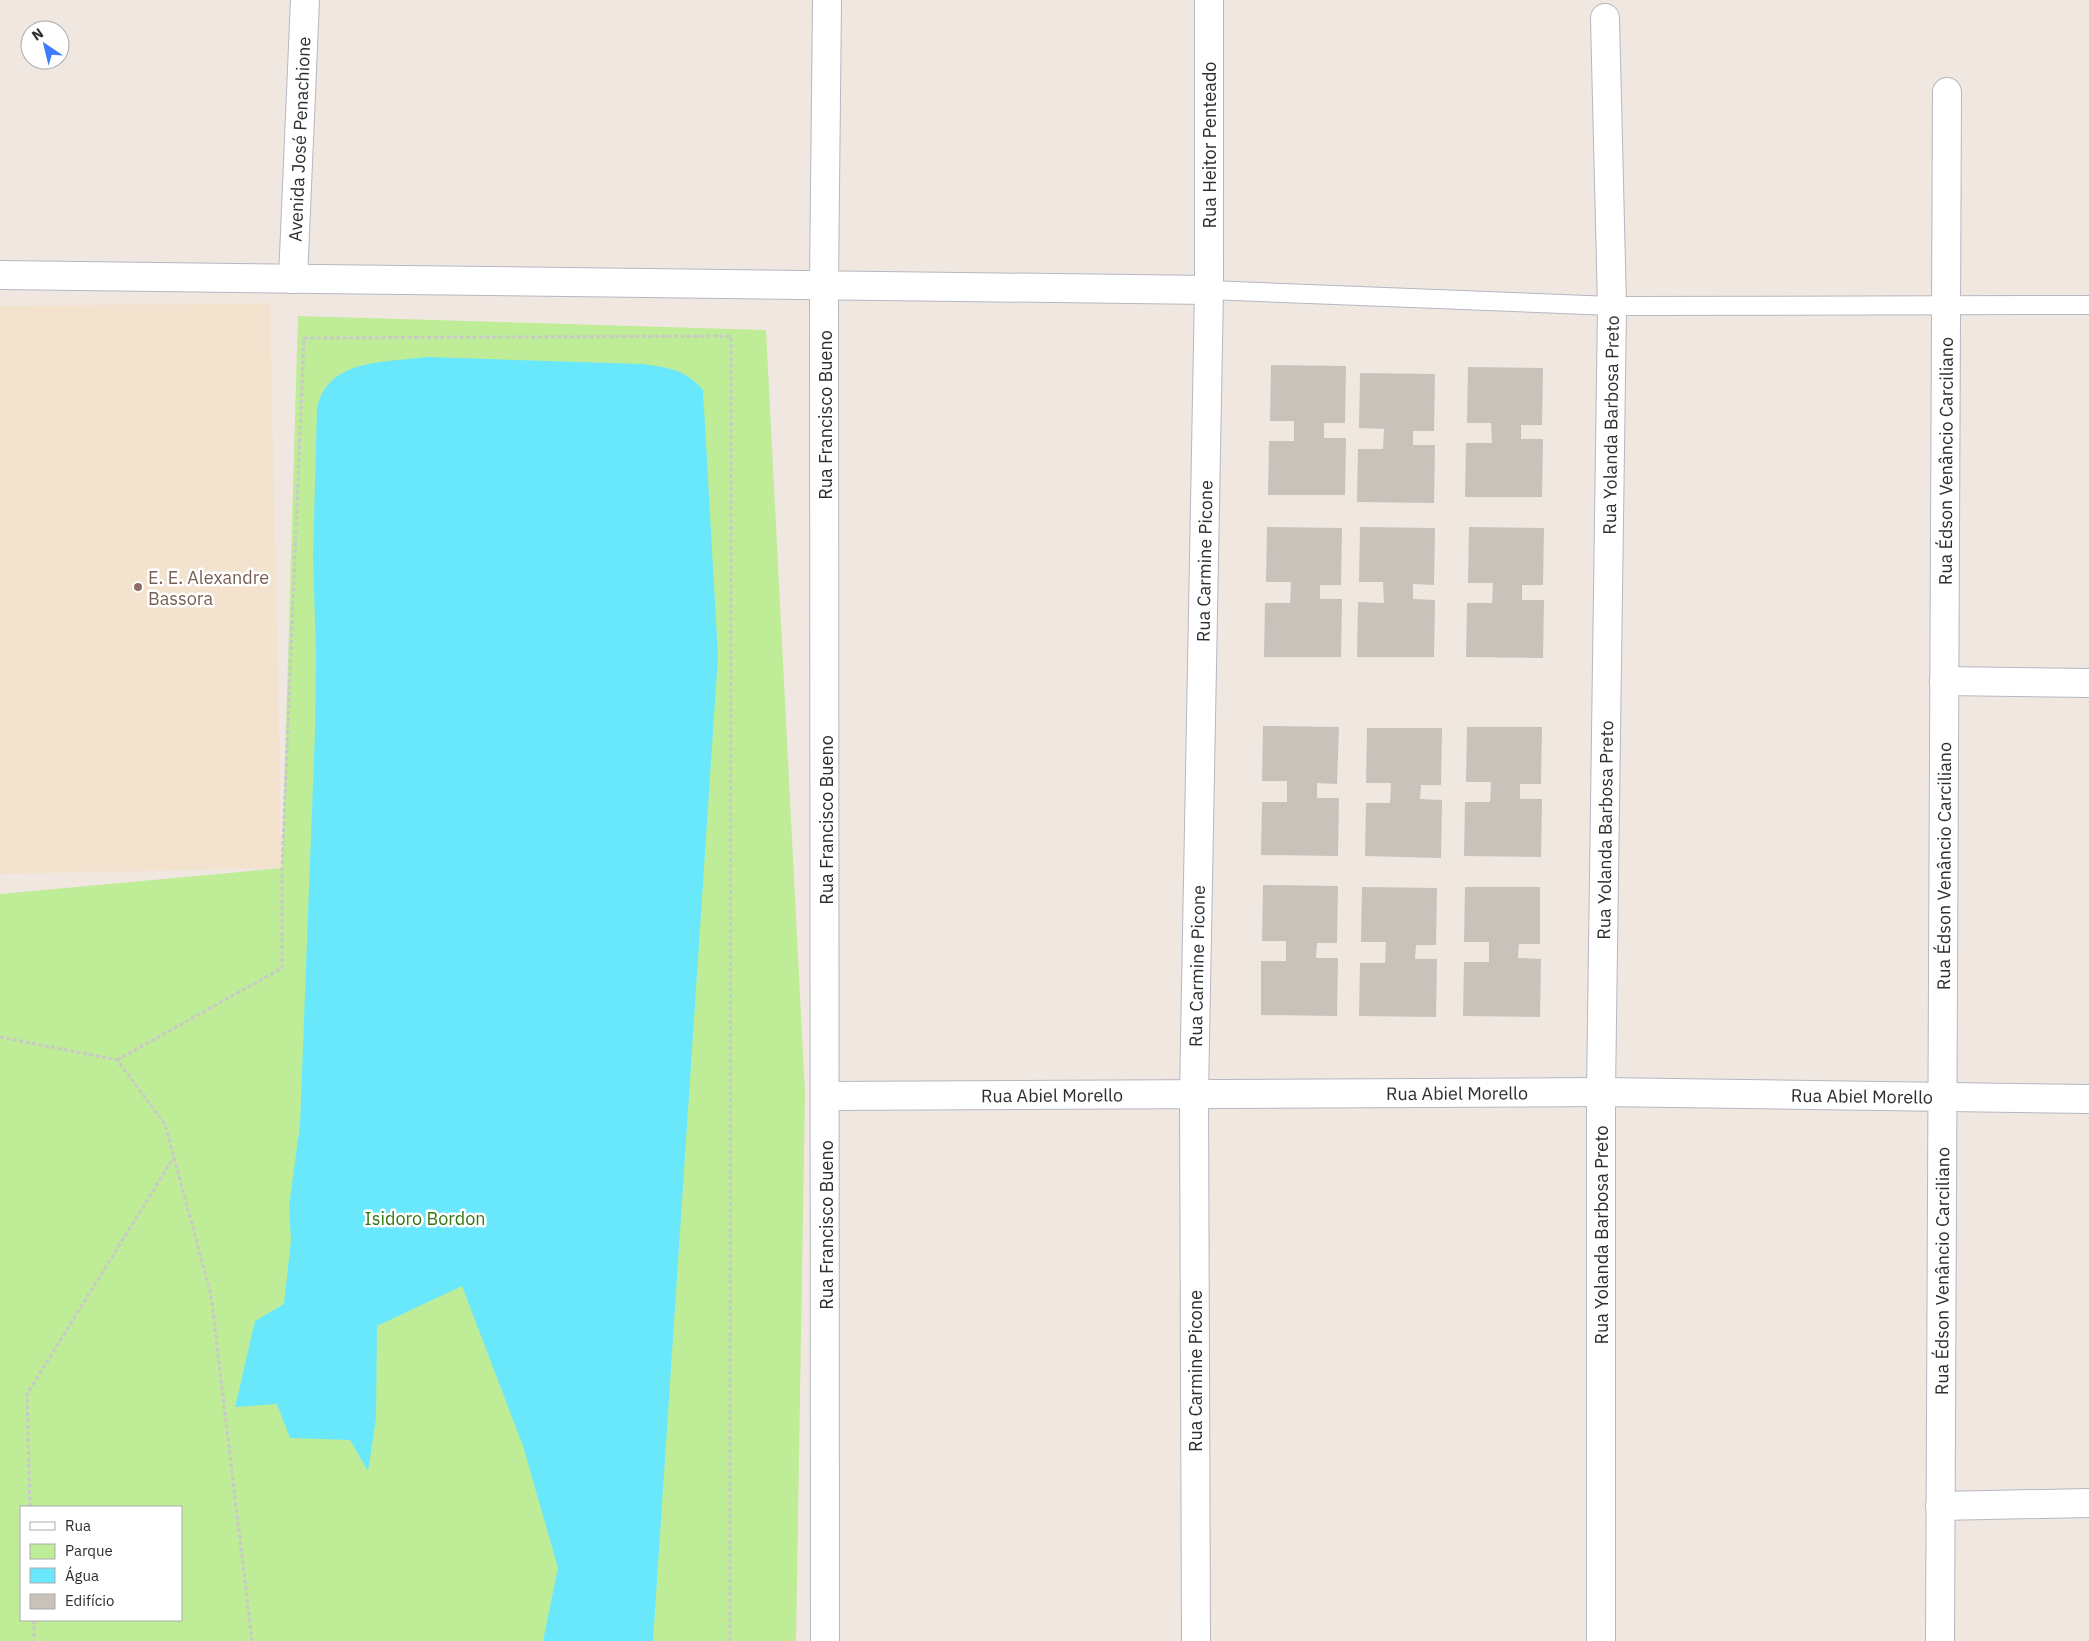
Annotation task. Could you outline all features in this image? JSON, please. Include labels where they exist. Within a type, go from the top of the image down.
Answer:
[{"type":"street","name":"Avenida José Penachione","points":[[293,279],[305,0]]},
{"type":"street","name":"Rua Francisco Bueno","points":[[825,1641],[824,285],[827,0]]},
{"type":"street","name":"Rua Heitor Penteado","points":[[1209,0],[1209,290]]},
{"type":"street","name":"Rua Yolanda Barbosa Preto","points":[[1601,1641],[1600,1092],[1612,306],[1605,18]]},
{"type":"street","name":"Rua Édson Venâncio Carciliano","points":[[1940,1641],[1947,92]]},
{"type":"street","points":[[0,274],[1209,290]]},
{"type":"street","name":"Rua Carmine Picone","points":[[1196,1641],[1194,1094],[1209,290]]},
{"type":"street","points":[[1944,682],[2089,683]]},
{"type":"street","name":"Rua Abiel Morello","points":[[826,1096],[1600,1092],[2089,1099]]},
{"type":"street","points":[[1940,1506],[2089,1502]]},
{"type":"lane","points":[[1209,290],[1612,306],[2089,305]]},
{"type":"path","points":[[0,1037],[117,1060],[282,968],[282,868],[304,338],[731,336],[730,1641]]},
{"type":"path","points":[[117,1060],[165,1124],[211,1295],[252,1641]]},
{"type":"path","points":[[30,1506],[27,1394],[174,1157]]},
{"type":"path","points":[[34,1621],[34,1641]]},
{"type":"shaded area","name":"E. E. Alexandre Bassora","points":[[270,303],[282,868],[0,874],[0,306]]},
{"type":"green space","name":"Isidoro Bordon","points":[[298,316],[766,330],[805,1093],[796,1641],[0,1641],[0,894],[282,868]]},
{"type":"water","points":[[426,357],[643,364],[669,368],[683,374],[703,390],[718,656],[653,1641],[543,1641],[558,1568],[523,1446],[462,1286],[377,1326],[376,1419],[368,1471],[350,1440],[290,1438],[277,1404],[235,1407],[255,1321],[284,1304],[291,1240],[289,1206],[300,1125],[315,731],[316,655],[313,556],[317,409],[323,392],[332,380],[345,372],[360,366],[376,363]]},
{"type":"building","points":[[1271,365],[1346,366],[1345,423],[1324,423],[1324,438],[1346,438],[1345,495],[1268,495],[1269,441],[1294,441],[1294,421],[1270,421]]},
{"type":"building","points":[[1468,367],[1543,368],[1542,425],[1521,425],[1521,439],[1543,439],[1542,497],[1465,497],[1466,443],[1492,443],[1491,423],[1467,423]]},
{"type":"building","points":[[1360,373],[1435,374],[1434,431],[1413,431],[1413,445],[1435,445],[1434,503],[1357,502],[1358,449],[1383,449],[1384,429],[1359,428]]},
{"type":"building","points":[[1267,527],[1342,528],[1341,585],[1320,585],[1320,599],[1342,599],[1341,657],[1264,657],[1265,603],[1290,603],[1291,582],[1266,582]]},
{"type":"building","points":[[1360,527],[1435,528],[1434,585],[1413,584],[1413,599],[1435,600],[1434,657],[1357,657],[1358,602],[1384,603],[1383,582],[1359,582]]},
{"type":"building","points":[[1469,527],[1544,528],[1543,585],[1522,585],[1522,600],[1544,600],[1543,658],[1466,657],[1467,603],[1492,603],[1493,583],[1468,583]]},
{"type":"building","points":[[1263,726],[1339,727],[1337,784],[1317,783],[1317,798],[1339,798],[1338,856],[1261,855],[1262,802],[1287,802],[1287,781],[1262,781]]},
{"type":"building","points":[[1467,727],[1542,727],[1541,784],[1520,784],[1520,799],[1542,799],[1541,857],[1464,856],[1465,802],[1490,802],[1491,782],[1466,782]]},
{"type":"building","points":[[1367,728],[1442,728],[1441,785],[1421,785],[1420,799],[1442,800],[1441,858],[1365,856],[1366,803],[1390,803],[1391,783],[1366,783]]},
{"type":"building","points":[[1263,885],[1338,886],[1337,943],[1317,943],[1316,958],[1338,958],[1337,1016],[1261,1015],[1261,961],[1286,961],[1286,941],[1262,941]]},
{"type":"building","points":[[1362,887],[1437,888],[1436,945],[1416,945],[1415,959],[1437,959],[1436,1017],[1359,1016],[1360,963],[1385,963],[1386,942],[1361,942]]},
{"type":"building","points":[[1465,887],[1540,887],[1540,944],[1519,944],[1518,958],[1541,959],[1540,1017],[1463,1016],[1464,962],[1489,962],[1489,942],[1464,942]]},
{"type":"place","name":"E. E. Alexandre Bassora","points":[[138,587]]}]
